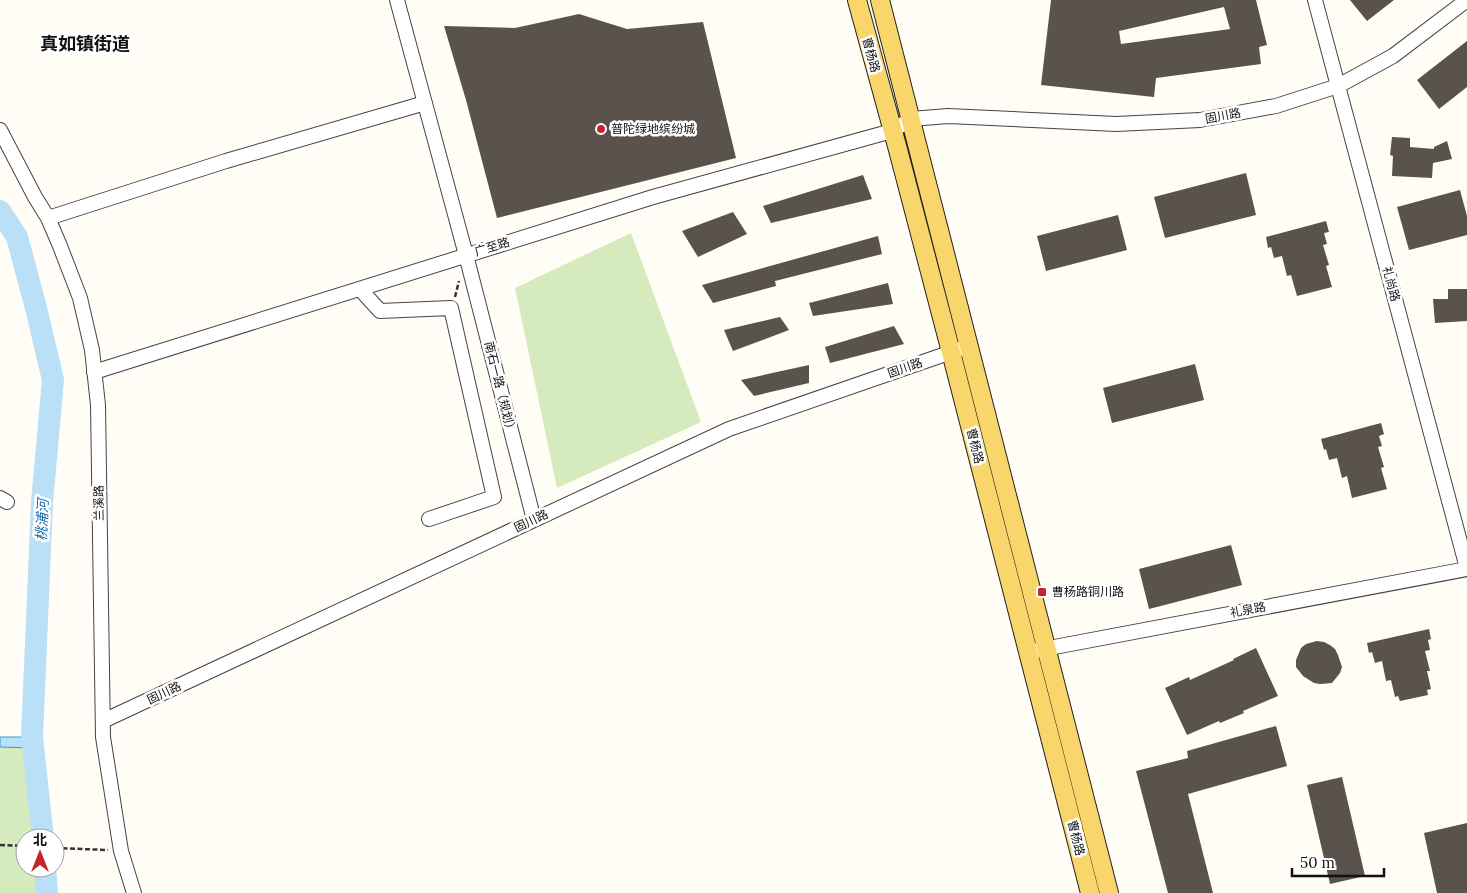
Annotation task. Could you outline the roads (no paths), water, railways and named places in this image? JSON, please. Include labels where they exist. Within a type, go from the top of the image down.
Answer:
[{"type":"main road","name":"曹杨路","points":[[857,0],[951,352],[1090,893]]},
{"type":"main road","name":"曹杨路","points":[[880,0],[1108,893]]},
{"type":"street","name":"南石一路（规划）","points":[[396,0],[466,255],[534,520]]},
{"type":"street","name":"礼尚路","points":[[1315,0],[1467,569]]},
{"type":"street","name":"固川路","points":[[892,131],[911,119],[948,116],[1116,124],[1200,120],[1276,106],[1338,86],[1393,56],[1467,0]]},
{"type":"street","points":[[48,218],[226,161],[425,103]]},
{"type":"street","name":"兰溪路","points":[[0,130],[48,218],[60,246],[80,298],[92,350],[98,405],[103,737],[121,851],[134,893]]},
{"type":"street","name":"广至路","points":[[94,372],[653,197],[892,131]]},
{"type":"street","points":[[360,289],[380,311],[452,308],[494,497],[429,519]]},
{"type":"street","name":"固川路","points":[[103,721],[729,429],[969,346]]},
{"type":"street","name":"礼泉路","points":[[1028,652],[1467,569]]},
{"type":"water","points":[[0,737],[32,737],[33,748],[0,747]]},
{"type":"waterway","name":"桃浦河","points":[[0,211],[17,237],[53,380],[42,502],[32,737],[42,828]]},
{"type":"waterway","name":"桃浦河","points":[[46,878],[47,893]]},
{"type":"place","name":"普陀绿地缤纷城","points":[[601,129]]},
{"type":"place","name":"曹杨路铜川路","points":[[1042,592]]},
{"type":"district","name":"真如镇街道","points":[[85,44]]}]
